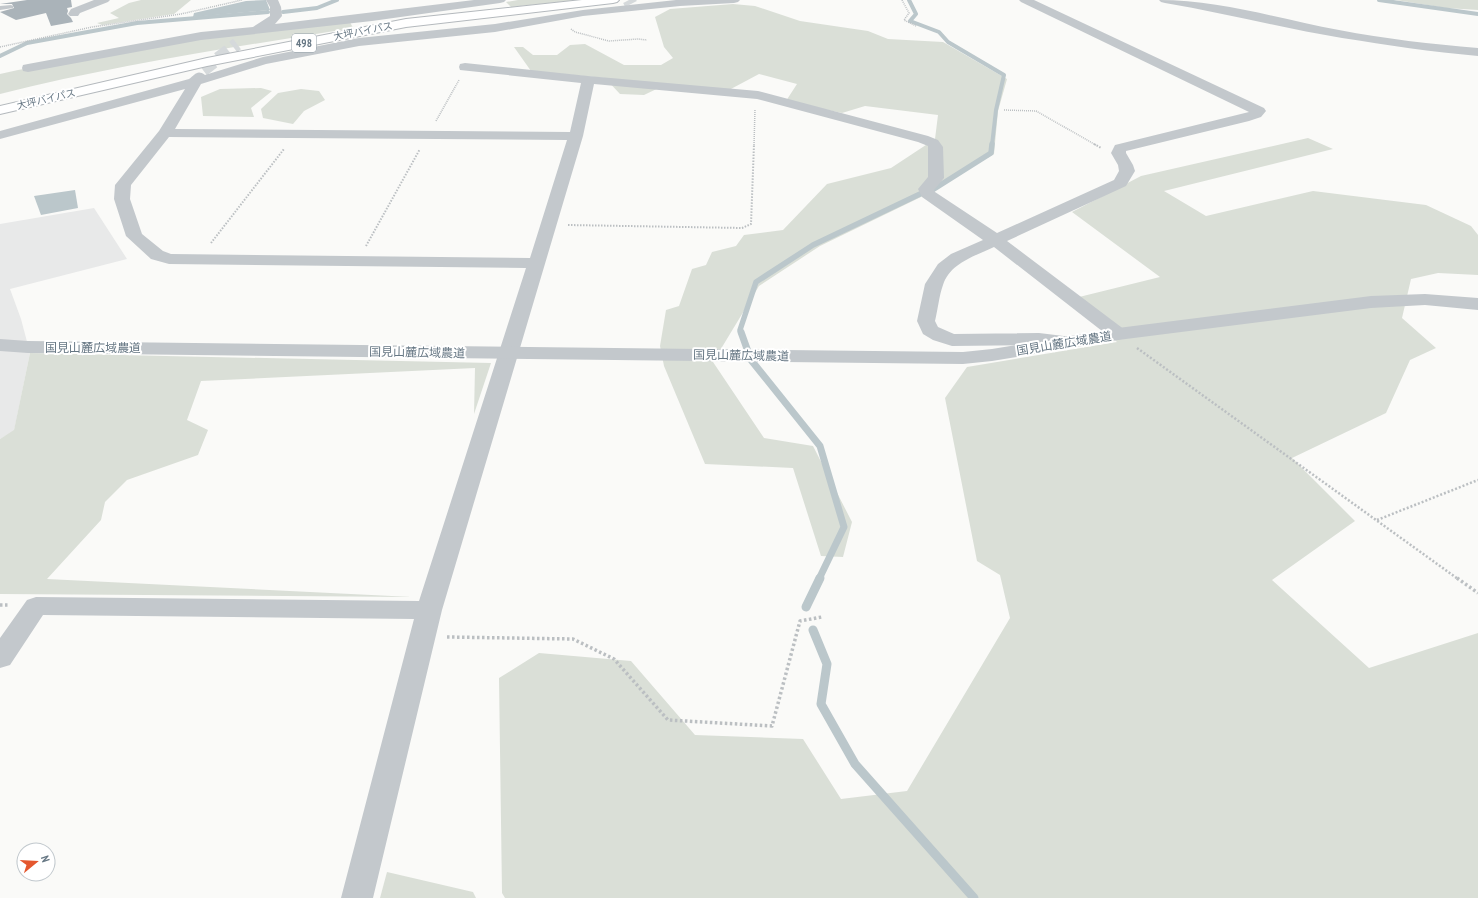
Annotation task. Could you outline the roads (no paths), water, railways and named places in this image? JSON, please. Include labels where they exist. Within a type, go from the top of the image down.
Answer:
[{"type":"highway","name":"大坪バイパス","points":[[0,110],[207,62],[500,4],[614,3]]},
{"type":"highway","points":[[77,79],[168,61],[406,23]]},
{"type":"highway","points":[[0,117],[110,84]]},
{"type":"street","points":[[74,14],[75,11],[104,0]]},
{"type":"street","points":[[237,44],[273,20],[278,10],[272,0]]},
{"type":"street","points":[[0,135],[194,82],[263,61],[314,50],[359,42],[464,32],[548,18],[614,3],[680,3],[734,0]]},
{"type":"street","points":[[1025,0],[1258,111],[1256,114],[1244,118],[1120,148],[1118,153],[1128,167],[1126,175],[1120,183],[956,258],[944,268],[934,284],[926,321],[930,330],[940,336],[952,340],[1039,339],[1073,342]]},
{"type":"street","points":[[1165,0],[1229,11],[1342,34],[1444,49],[1478,52]]},
{"type":"street","points":[[28,68],[201,36],[467,2],[500,4]]},
{"type":"street","points":[[631,4],[680,3]]},
{"type":"street","points":[[465,67],[588,80],[758,95],[923,139],[933,143],[936,147],[936,178],[926,189],[928,194],[995,240],[1118,334]]},
{"type":"street","points":[[203,70],[194,82],[165,133],[123,185],[122,199],[134,236],[157,255],[169,259],[537,263]]},
{"type":"street","points":[[357,898],[426,623],[576,136],[588,80]]},
{"type":"street","points":[[165,133],[576,136]]},
{"type":"street","name":"国見山麓広域農道","points":[[0,345],[28,347],[963,358],[992,355],[1118,334],[1411,298],[1452,299],[1478,304]]},
{"type":"street","points":[[0,658],[36,606],[426,623]]},
{"type":"lane","points":[[0,8],[11,7]]},
{"type":"waterway","points":[[283,12],[317,8],[337,0]]},
{"type":"waterway","points":[[909,0],[916,14],[910,21],[939,32],[948,42],[1004,75],[996,110],[992,145]]},
{"type":"waterway","points":[[1379,0],[1478,14]]},
{"type":"waterway","points":[[0,56],[27,43],[137,23],[268,12]]},
{"type":"waterway","points":[[934,189],[991,153],[992,144]]},
{"type":"waterway","points":[[741,333],[740,330],[756,282],[813,245],[920,194]]},
{"type":"waterway","points":[[741,332],[751,360],[820,446],[844,527],[819,579]]},
{"type":"waterway","points":[[806,607],[820,578]]},
{"type":"waterway","points":[[813,630],[827,664],[821,704],[855,764],[974,898]]},
{"type":"tunnel","points":[[629,0],[631,4]]},
{"type":"tunnel","points":[[203,70],[237,44]]}]
